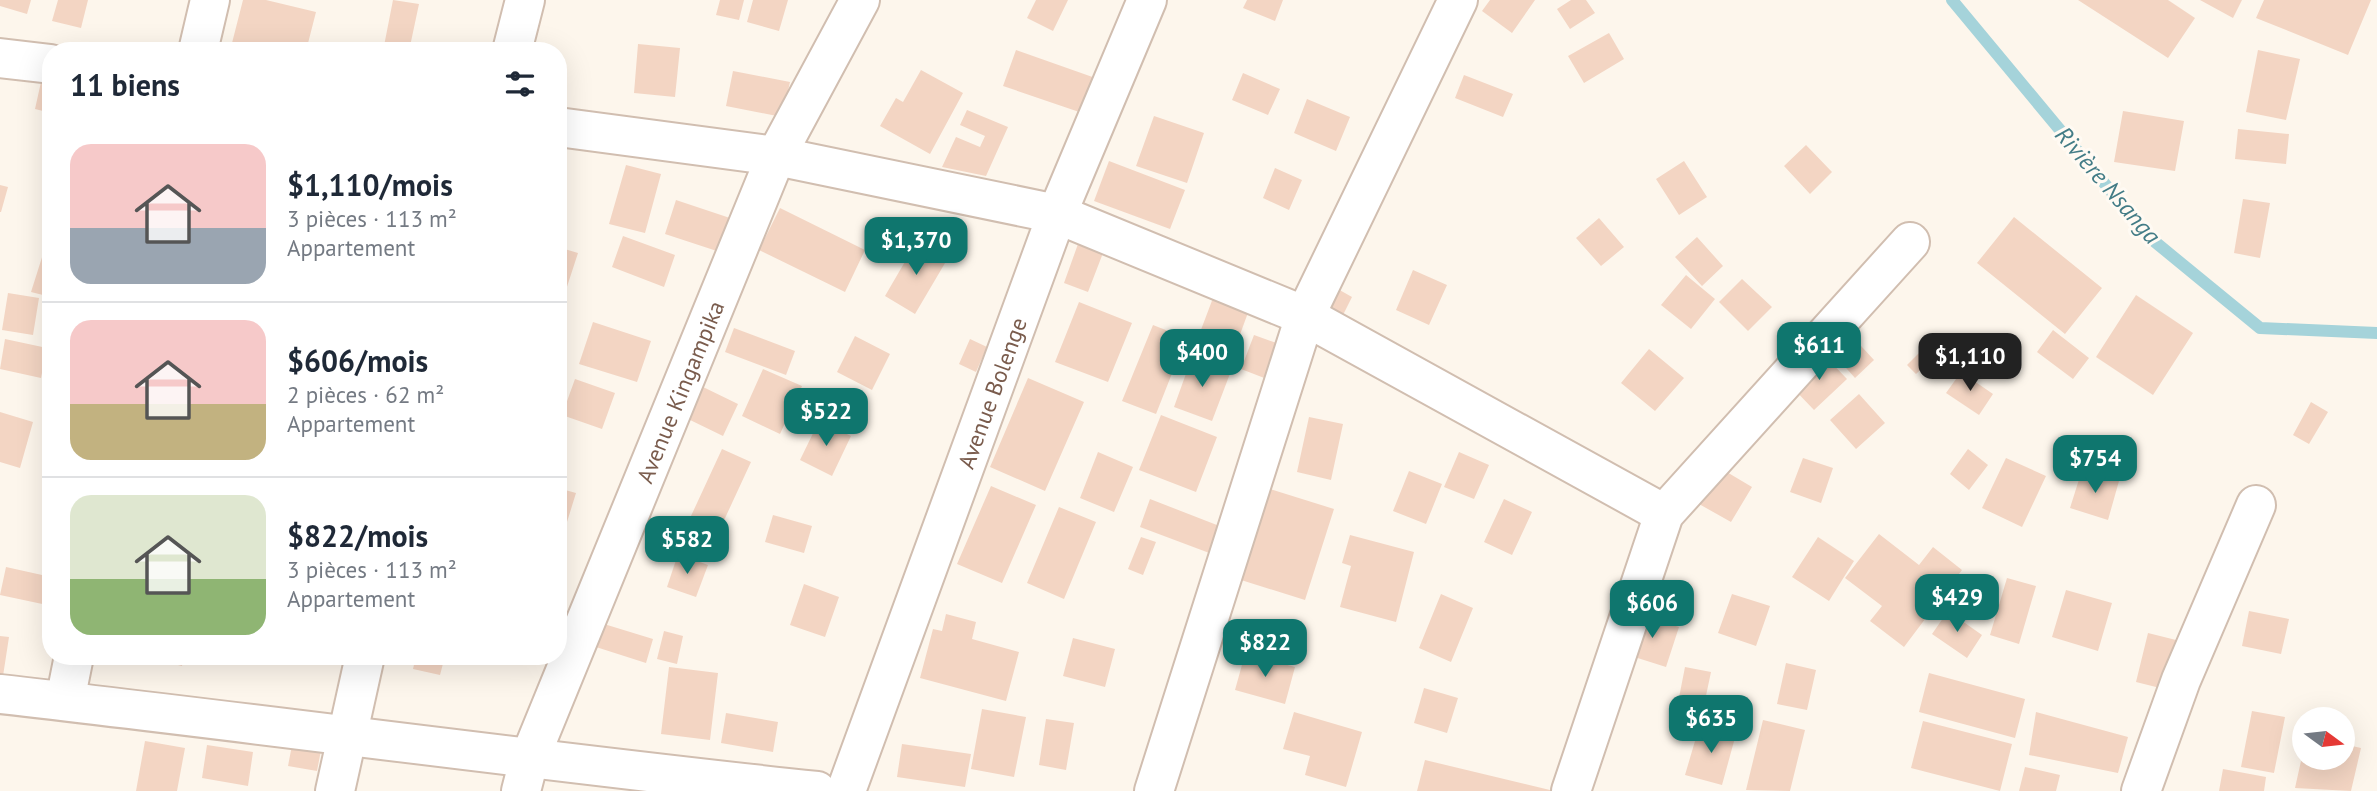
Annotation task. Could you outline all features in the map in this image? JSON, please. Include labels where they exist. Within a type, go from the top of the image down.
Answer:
[{"type":"street","points":[[200,42],[210,0]]},
{"type":"street","points":[[514,42],[525,0]]},
{"type":"street","name":"Avenue Kingampika","points":[[525,776],[776,156],[860,0]]},
{"type":"street","name":"Avenue Bolenge","points":[[846,791],[1057,214],[1147,0]]},
{"type":"street","points":[[1154,791],[1305,316],[1458,0]]},
{"type":"street","points":[[0,58],[42,63]]},
{"type":"street","points":[[567,128],[776,156],[1057,214],[1305,316],[1664,514]]},
{"type":"street","points":[[1571,791],[1664,514],[1910,242]]},
{"type":"street","points":[[2141,791],[2149,762],[2181,680],[2256,505]]},
{"type":"street","points":[[65,701],[72,665]]},
{"type":"street","points":[[335,791],[363,665]]},
{"type":"street","points":[[0,694],[346,734],[525,776],[817,791]]},
{"type":"building","points":[[0,0],[31,0],[27,14],[0,6]]},
{"type":"building","points":[[58,0],[88,0],[81,28],[52,21]]},
{"type":"building","points":[[243,0],[266,0],[316,12],[308,42],[232,42]]},
{"type":"building","points":[[393,0],[419,4],[411,42],[385,42]]},
{"type":"building","points":[[720,0],[744,0],[739,20],[716,15]]},
{"type":"building","points":[[753,0],[788,0],[779,31],[747,22]]},
{"type":"building","points":[[1036,0],[1068,0],[1053,31],[1027,18]]},
{"type":"building","points":[[1247,0],[1283,0],[1275,21],[1243,8]]},
{"type":"building","points":[[1490,0],[1535,0],[1512,33],[1482,11]]},
{"type":"building","points":[[1571,0],[1586,0],[1595,13],[1570,29],[1557,9]]},
{"type":"building","points":[[2078,0],[2168,0],[2195,18],[2168,58]]},
{"type":"building","points":[[2200,0],[2242,0],[2233,18]]},
{"type":"building","points":[[2264,0],[2371,0],[2348,55],[2256,18]]},
{"type":"building","points":[[1609,33],[1624,59],[1584,83],[1568,56]]},
{"type":"building","points":[[638,44],[680,48],[675,97],[634,93]]},
{"type":"building","points":[[1016,50],[1101,80],[1088,115],[1003,86]]},
{"type":"building","points":[[2258,50],[2300,59],[2286,120],[2246,112]]},
{"type":"building","points":[[921,70],[963,93],[930,154],[880,126],[896,98],[903,102]]},
{"type":"building","points":[[733,71],[790,82],[782,117],[726,106]]},
{"type":"building","points":[[1243,73],[1280,89],[1268,115],[1232,100]]},
{"type":"building","points":[[1464,75],[1513,94],[1503,117],[1455,98]]},
{"type":"building","points":[[41,82],[42,111],[35,109]]},
{"type":"building","points":[[1307,99],[1350,117],[1336,151],[1294,133]]},
{"type":"building","points":[[967,110],[1008,127],[986,176],[942,167],[956,137],[980,147],[985,136],[960,125]]},
{"type":"building","points":[[2123,111],[2184,121],[2175,171],[2114,162]]},
{"type":"building","points":[[1154,116],[1204,133],[1187,183],[1136,166]]},
{"type":"building","points":[[2238,129],[2289,134],[2286,164],[2235,159]]},
{"type":"building","points":[[1806,145],[1832,172],[1810,194],[1784,166]]},
{"type":"building","points":[[1109,161],[1185,190],[1170,229],[1094,201]]},
{"type":"building","points":[[1684,161],[1707,197],[1679,215],[1656,179]]},
{"type":"building","points":[[626,165],[661,174],[645,233],[609,224]]},
{"type":"building","points":[[1275,168],[1302,180],[1289,210],[1263,198]]},
{"type":"building","points":[[0,185],[8,187],[1,212],[0,212]]},
{"type":"building","points":[[2243,199],[2270,203],[2260,258],[2234,253]]},
{"type":"building","points":[[676,200],[736,220],[726,254],[665,234]]},
{"type":"building","points":[[780,208],[865,250],[845,292],[759,250]]},
{"type":"building","points":[[2014,217],[2102,288],[2065,334],[1977,263]]},
{"type":"building","points":[[1599,218],[1624,247],[1601,266],[1576,238]]},
{"type":"building","points":[[623,236],[675,255],[664,287],[612,267]]},
{"type":"building","points":[[1697,237],[1723,266],[1702,286],[1675,257]]},
{"type":"building","points":[[917,241],[948,258],[915,314],[885,296]]},
{"type":"building","points":[[1078,244],[1103,253],[1088,292],[1064,283]]},
{"type":"building","points":[[567,250],[578,253],[567,287]]},
{"type":"building","points":[[42,257],[42,295],[31,292]]},
{"type":"building","points":[[1413,270],[1447,285],[1429,325],[1396,310]]},
{"type":"building","points":[[1686,275],[1715,299],[1691,329],[1661,305]]},
{"type":"building","points":[[1742,279],[1772,307],[1748,331],[1719,302]]},
{"type":"building","points":[[1336,288],[1352,297],[1343,315],[1326,306]]},
{"type":"building","points":[[8,293],[39,298],[33,335],[2,330]]},
{"type":"building","points":[[2136,295],[2193,333],[2153,395],[2096,357]]},
{"type":"building","points":[[1213,298],[1249,310],[1235,348],[1199,335]]},
{"type":"building","points":[[1079,302],[1132,323],[1108,382],[1055,362]]},
{"type":"building","points":[[593,322],[651,341],[637,382],[579,364]]},
{"type":"building","points":[[1153,325],[1186,338],[1156,414],[1122,401]]},
{"type":"building","points":[[734,328],[795,351],[786,375],[725,352]]},
{"type":"building","points":[[2053,330],[2089,358],[2073,379],[2037,352]]},
{"type":"building","points":[[1850,334],[1874,360],[1855,378],[1831,351]]},
{"type":"building","points":[[1254,335],[1285,346],[1272,381],[1241,369]]},
{"type":"building","points":[[855,336],[890,354],[872,390],[837,372]]},
{"type":"building","points":[[5,339],[42,347],[41,378],[0,369]]},
{"type":"building","points":[[970,339],[987,347],[976,372],[959,364]]},
{"type":"building","points":[[1927,345],[1936,355],[1916,374],[1907,365]]},
{"type":"building","points":[[1649,349],[1684,378],[1655,411],[1621,383]]},
{"type":"building","points":[[1824,355],[1847,379],[1814,410],[1791,386]]},
{"type":"building","points":[[1192,357],[1231,371],[1212,421],[1174,407]]},
{"type":"building","points":[[763,369],[802,386],[780,434],[742,416]]},
{"type":"building","points":[[1961,372],[1993,394],[1979,415],[1946,393]]},
{"type":"building","points":[[1028,378],[1084,402],[1045,491],[990,467]]},
{"type":"building","points":[[575,379],[615,393],[602,429],[567,417],[567,401]]},
{"type":"building","points":[[701,386],[738,404],[723,436],[686,418]]},
{"type":"building","points":[[1859,394],[1885,423],[1856,449],[1830,420]]},
{"type":"building","points":[[2311,402],[2328,412],[2309,444],[2293,435]]},
{"type":"building","points":[[0,412],[33,422],[20,468],[0,462]]},
{"type":"building","points":[[1161,415],[1217,437],[1196,492],[1139,470]]},
{"type":"building","points":[[1309,417],[1343,424],[1331,480],[1297,472]]},
{"type":"building","points":[[819,421],[851,436],[832,476],[800,460]]},
{"type":"building","points":[[722,449],[751,462],[720,529],[691,516]]},
{"type":"building","points":[[1968,449],[1988,465],[1969,490],[1950,474]]},
{"type":"building","points":[[1098,452],[1133,467],[1114,512],[1080,498]]},
{"type":"building","points":[[1459,452],[1489,465],[1474,499],[1444,487]]},
{"type":"building","points":[[1803,458],[1833,468],[1821,503],[1790,492]]},
{"type":"building","points":[[2006,458],[2046,476],[2022,527],[1982,508]]},
{"type":"building","points":[[1720,468],[1752,487],[1731,522],[1699,504]]},
{"type":"building","points":[[2082,470],[2119,481],[2108,520],[2070,508]]},
{"type":"building","points":[[1409,471],[1442,484],[1426,524],[1393,511]]},
{"type":"building","points":[[991,486],[1036,505],[1002,583],[957,564]]},
{"type":"building","points":[[1270,489],[1334,509],[1305,600],[1241,580]]},
{"type":"building","points":[[567,490],[576,493],[567,522]]},
{"type":"building","points":[[1150,499],[1222,527],[1212,554],[1140,527]]},
{"type":"building","points":[[1504,499],[1532,512],[1512,555],[1484,542]]},
{"type":"building","points":[[1059,507],[1096,522],[1064,599],[1027,583]]},
{"type":"building","points":[[773,515],[812,526],[804,553],[765,542]]},
{"type":"building","points":[[1879,534],[1919,565],[1933,547],[1962,570],[1904,647],[1870,621],[1882,606],[1845,578]]},
{"type":"building","points":[[1350,535],[1414,552],[1396,622],[1340,607],[1351,566],[1342,563]]},
{"type":"building","points":[[1141,537],[1156,542],[1143,575],[1128,569]]},
{"type":"building","points":[[1818,537],[1854,561],[1829,601],[1792,577]]},
{"type":"building","points":[[678,554],[708,565],[696,597],[667,587]]},
{"type":"building","points":[[6,567],[42,575],[42,604],[0,595]]},
{"type":"building","points":[[2007,578],[2036,586],[2019,644],[1990,635]]},
{"type":"building","points":[[804,584],[839,597],[825,637],[790,625]]},
{"type":"building","points":[[2066,590],[2112,603],[2098,651],[2052,637]]},
{"type":"building","points":[[1441,594],[1473,608],[1451,662],[1419,648]]},
{"type":"building","points":[[1732,594],[1770,606],[1756,646],[1718,633]]},
{"type":"building","points":[[1948,611],[1982,635],[1967,658],[1932,634]]},
{"type":"building","points":[[2249,611],[2289,619],[2281,654],[2242,646]]},
{"type":"building","points":[[946,614],[976,622],[972,639],[1019,652],[1006,701],[920,678],[933,629],[942,631]]},
{"type":"building","points":[[1638,614],[1679,627],[1666,667],[1625,654]]},
{"type":"building","points":[[604,624],[653,639],[646,663],[596,647]]},
{"type":"building","points":[[664,631],[683,636],[677,664],[657,659]]},
{"type":"building","points":[[2148,633],[2180,641],[2168,690],[2136,682]]},
{"type":"building","points":[[0,636],[9,637],[3,676],[0,675]]},
{"type":"building","points":[[1073,638],[1115,649],[1105,687],[1063,676]]},
{"type":"building","points":[[1245,654],[1295,667],[1285,704],[1235,690]]},
{"type":"building","points":[[1786,663],[1816,670],[1807,710],[1777,704]]},
{"type":"building","points":[[414,665],[443,665],[440,675],[413,669]]},
{"type":"building","points":[[669,667],[718,673],[710,740],[661,734]]},
{"type":"building","points":[[1685,667],[1711,672],[1700,724],[1675,718]]},
{"type":"building","points":[[1929,673],[2025,699],[2015,738],[1919,712]]},
{"type":"building","points":[[1424,688],[1458,698],[1447,733],[1414,723]]},
{"type":"building","points":[[982,709],[1026,717],[1014,777],[971,769]]},
{"type":"building","points":[[2252,711],[2285,717],[2274,773],[2241,767]]},
{"type":"building","points":[[1294,712],[1362,732],[1346,787],[1305,775],[1310,756],[1283,749]]},
{"type":"building","points":[[2036,712],[2128,737],[2118,773],[2029,755]]},
{"type":"building","points":[[726,713],[778,722],[773,752],[721,743]]},
{"type":"building","points":[[1046,719],[1074,723],[1066,770],[1039,765]]},
{"type":"building","points":[[1763,720],[1805,730],[1790,791],[1746,790]]},
{"type":"building","points":[[1923,721],[2012,744],[2000,791],[1911,768]]},
{"type":"building","points":[[1700,724],[1736,734],[1722,785],[1685,775]]},
{"type":"building","points":[[293,740],[322,745],[317,771],[288,766]]},
{"type":"building","points":[[145,741],[185,748],[177,791],[136,791]]},
{"type":"building","points":[[902,744],[971,754],[965,787],[897,777]]},
{"type":"building","points":[[207,745],[253,752],[248,786],[202,778]]},
{"type":"building","points":[[2356,747],[2361,748],[2356,770]]},
{"type":"building","points":[[1425,760],[1550,790],[1550,791],[1417,791]]},
{"type":"building","points":[[2025,767],[2060,775],[2056,791],[2019,791]]},
{"type":"building","points":[[2223,769],[2266,777],[2264,791],[2219,791]]},
{"type":"building","points":[[2299,770],[2356,770],[2351,791],[2295,788]]},
{"type":"waterway","name":"Rivière Nsanga","points":[[1952,0],[2149,237],[2260,328],[2377,333]]}]
